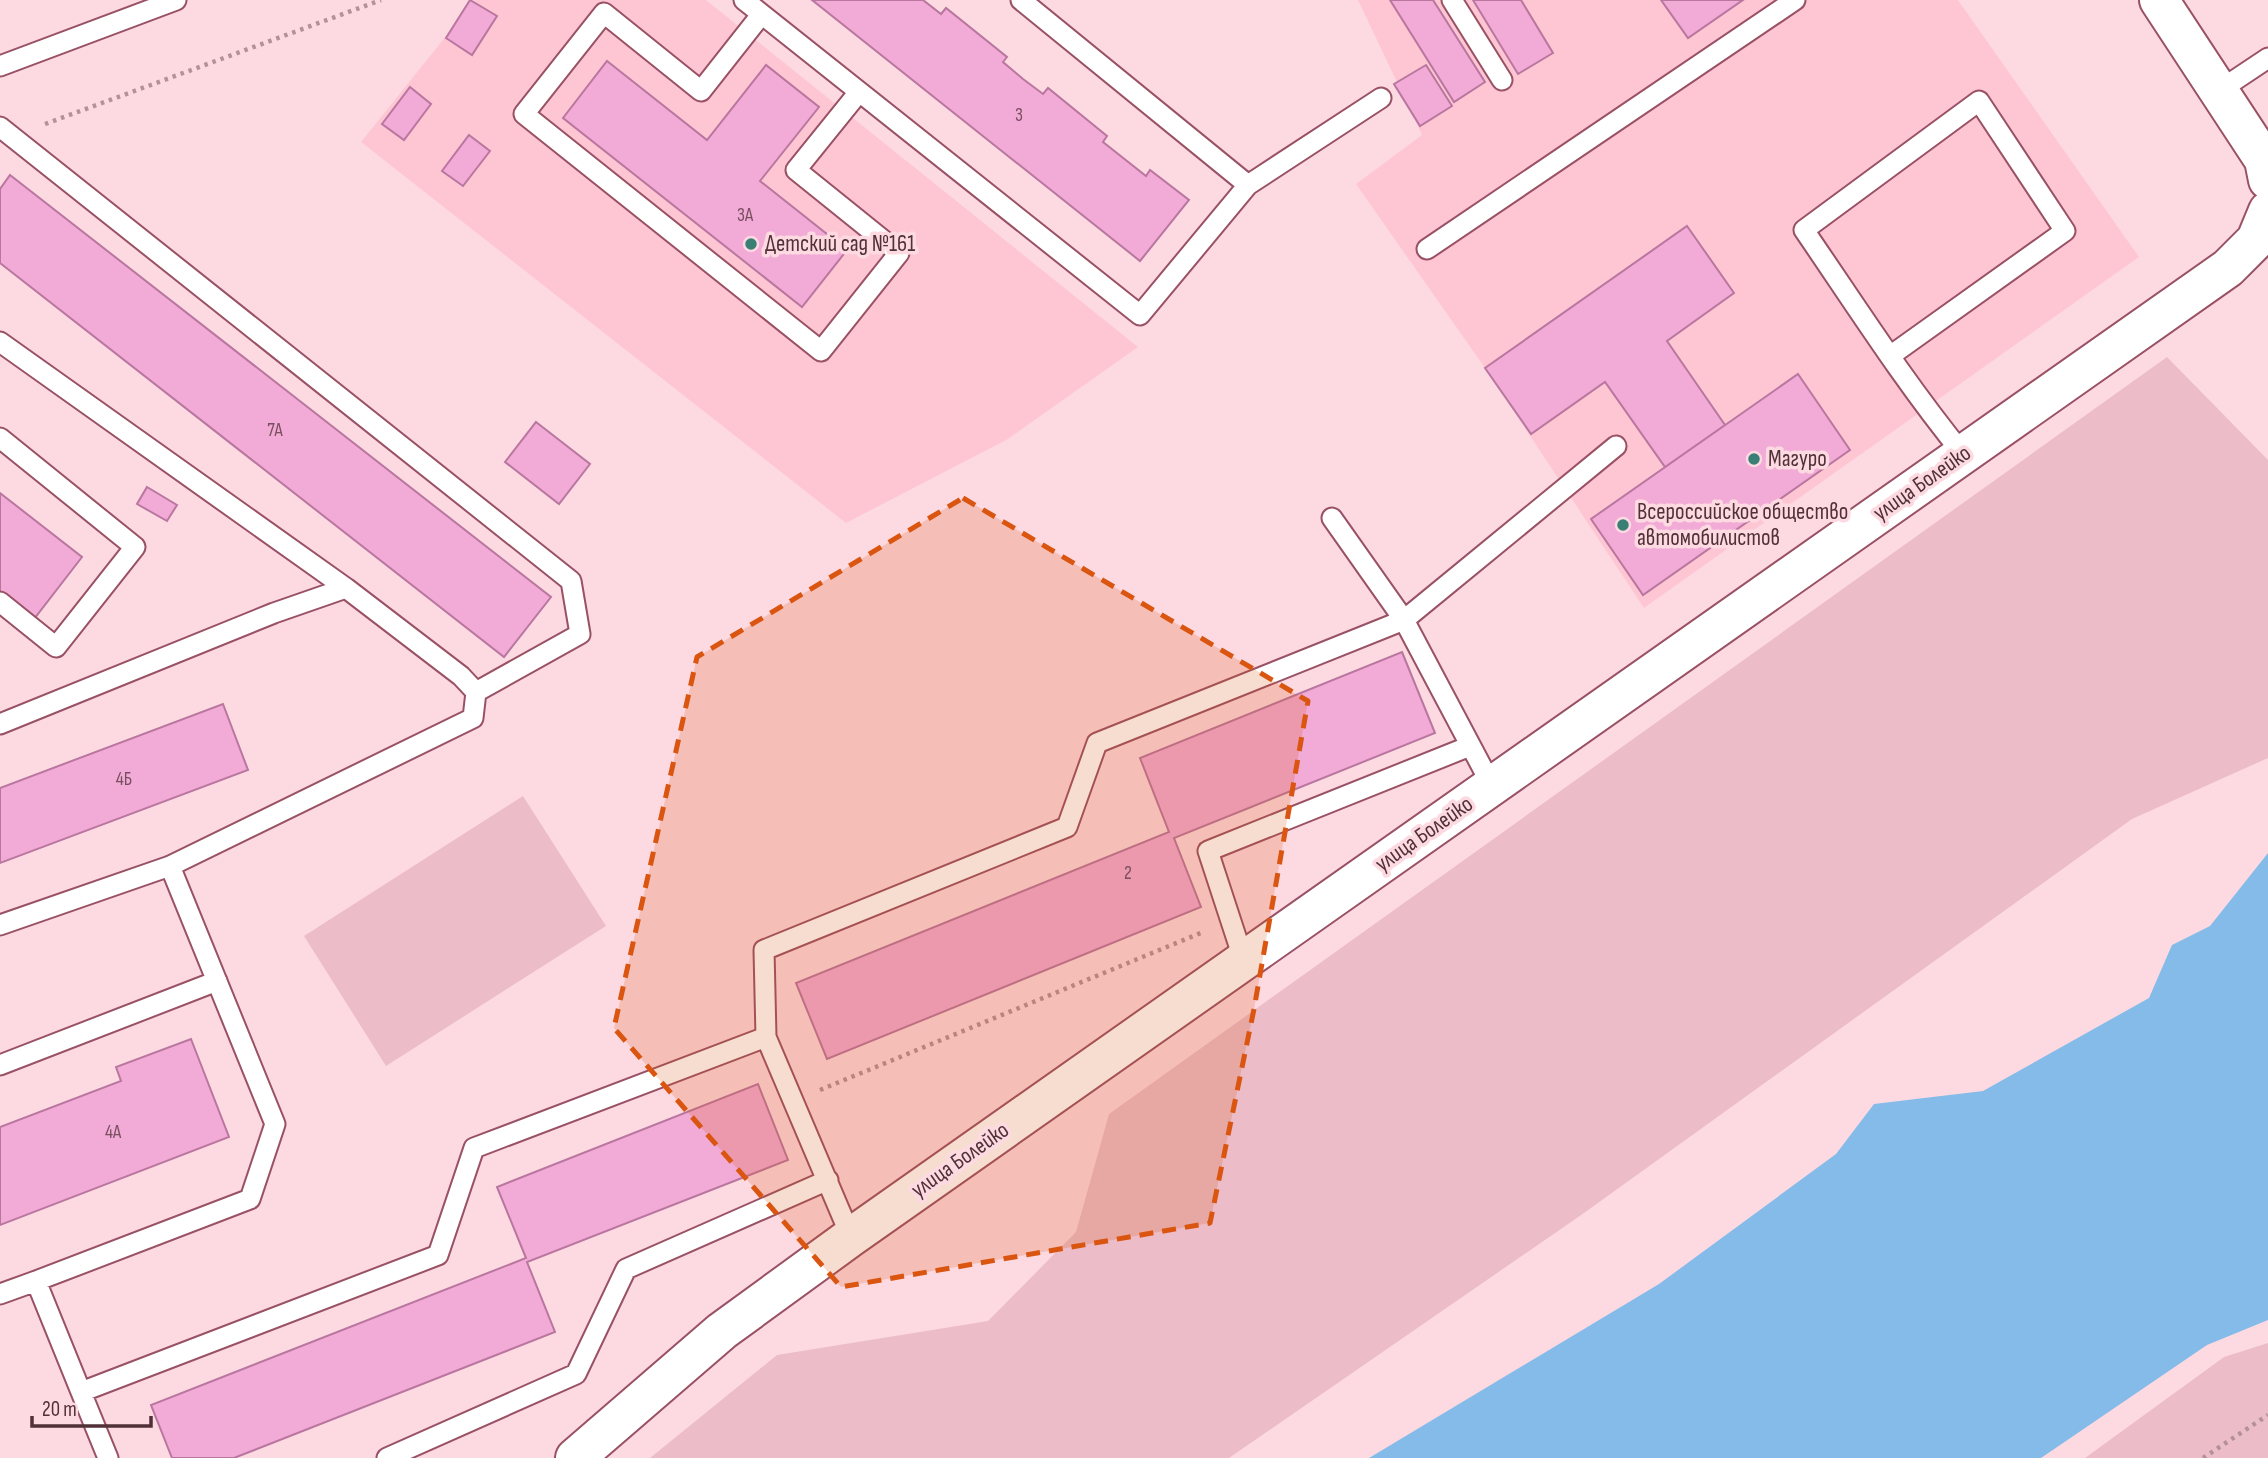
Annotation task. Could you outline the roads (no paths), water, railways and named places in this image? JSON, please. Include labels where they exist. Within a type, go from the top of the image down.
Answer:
[{"type":"street","points":[[2159,0],[2220,90],[2267,168]]},
{"type":"street","name":"улица Болейко","points":[[575,1458],[722,1331],[851,1237],[2228,268],[2256,240],[2268,211]]},
{"type":"lane","points":[[0,66],[176,0]]},
{"type":"lane","points":[[744,0],[1140,315],[1248,185],[1381,98]]},
{"type":"lane","points":[[1021,0],[1248,185]]},
{"type":"lane","points":[[1452,0],[1502,80]]},
{"type":"lane","points":[[1427,249],[1795,0]]},
{"type":"lane","points":[[761,15],[701,91],[604,13],[524,114],[821,351],[899,253],[796,170],[859,92]]},
{"type":"lane","points":[[2220,90],[2268,58]]},
{"type":"lane","points":[[1890,356],[2065,231],[1979,100],[1804,230],[1926,409],[1964,454]]},
{"type":"lane","points":[[6,132],[571,580],[580,634],[476,692]]},
{"type":"lane","points":[[0,342],[346,588],[461,676],[476,692],[473,718],[170,866],[0,925]]},
{"type":"lane","points":[[0,438],[135,547],[56,647],[0,602]]},
{"type":"lane","points":[[851,1237],[766,1037],[764,950],[1067,827],[1097,743],[1404,620],[1616,446]]},
{"type":"lane","points":[[1332,518],[1404,620],[1492,786]]},
{"type":"lane","points":[[0,724],[274,613],[346,588]]},
{"type":"lane","points":[[1244,961],[1208,851],[1470,746]]},
{"type":"lane","points":[[0,1294],[250,1199],[275,1124],[170,866]]},
{"type":"lane","points":[[0,1065],[217,981]]},
{"type":"lane","points":[[81,1392],[438,1255],[474,1148],[766,1037]]},
{"type":"lane","points":[[387,1458],[576,1374],[625,1269],[828,1180]]},
{"type":"lane","points":[[36,1281],[108,1458]]},
{"type":"water","points":[[2268,853],[2268,1320],[2207,1345],[2041,1458],[1369,1458],[1659,1284],[1836,1154],[1874,1104],[1983,1091],[2149,998],[2172,945],[2210,926]]},
{"type":"place","name":"Детский сад №161","points":[[751,244]]},
{"type":"place","name":"Магуро","points":[[1754,459]]},
{"type":"place","name":"Всероссийское общество автомобилистов","points":[[1623,525]]}]
